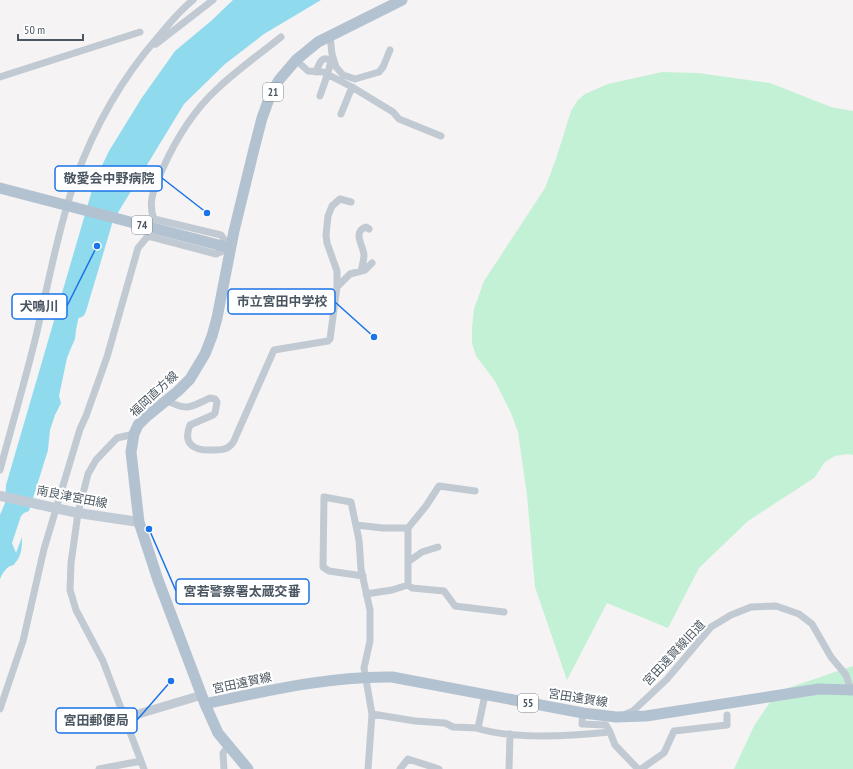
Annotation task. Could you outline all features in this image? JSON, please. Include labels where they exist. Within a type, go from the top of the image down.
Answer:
[{"type":"main road","name":"福岡直方線","points":[[248,769],[218,733],[158,580],[139,522],[131,452],[134,434],[138,425],[146,416],[190,379],[206,354],[217,318],[230,248],[262,118],[270,96],[279,80],[296,60],[318,42],[402,0]]},
{"type":"main road","name":"74","points":[[0,188],[230,248]]},
{"type":"main road","name":"南良津宮田線","points":[[0,496],[56,508],[139,522]]},
{"type":"main road","name":"宮田遠賀線","points":[[204,700],[336,679],[366,676],[392,677],[583,713],[616,717],[646,716],[819,689],[852,690]]},
{"type":"street","points":[[0,470],[30,361],[76,179],[95,133],[111,101],[142,56],[184,7],[193,0]]},
{"type":"street","points":[[142,56],[213,0]]},
{"type":"street","points":[[0,77],[140,32]]},
{"type":"street","points":[[320,96],[326,74],[332,60],[330,36]]},
{"type":"street","points":[[0,710],[23,641],[44,549],[56,508],[80,429],[86,416],[106,357],[138,248],[148,236],[216,254],[230,248],[221,234],[154,219],[151,212],[152,192],[170,152],[201,106],[216,89],[282,37]]},
{"type":"street","points":[[316,72],[321,61],[327,58],[332,60],[339,72],[355,79],[379,72],[383,67],[390,50]]},
{"type":"street","points":[[296,60],[308,70],[326,74],[352,88],[393,112],[398,119],[441,136]]},
{"type":"street","points":[[341,114],[352,88]]},
{"type":"street","points":[[166,400],[176,406],[186,408],[195,406],[210,398],[215,399],[217,402],[215,413],[190,425],[187,432],[187,438],[194,448],[200,450],[223,450],[232,444],[274,350],[328,341],[330,339],[337,287],[337,271],[327,243],[326,235],[328,216],[332,206],[340,199],[351,202]]},
{"type":"street","points":[[361,271],[364,255],[358,237],[359,232],[362,229],[366,227],[369,229]]},
{"type":"street","points":[[337,287],[350,274],[365,270],[372,263]]},
{"type":"street","points":[[134,434],[117,438],[96,460],[88,474],[78,512],[71,563],[70,590],[76,610],[103,661],[144,769]]},
{"type":"street","points":[[408,585],[408,528],[426,506],[439,486],[475,491]]},
{"type":"street","points":[[363,576],[329,571],[323,567],[324,497],[351,502],[370,610],[370,641],[364,668],[372,714],[368,769]]},
{"type":"street","points":[[356,525],[383,528],[408,528]]},
{"type":"street","points":[[408,562],[422,552],[438,547]]},
{"type":"street","points":[[366,594],[392,590],[408,585],[412,588],[444,591],[455,606],[504,612]]},
{"type":"street","name":"宮田遠賀線旧道","points":[[616,717],[633,711],[667,679],[711,627],[731,615],[751,607],[776,606],[799,614],[812,624],[831,657],[846,675],[852,690]]},
{"type":"street","points":[[476,728],[478,728],[485,695]]},
{"type":"street","points":[[125,718],[204,700]]},
{"type":"street","points":[[583,713],[582,724],[606,725],[615,745],[638,769]]},
{"type":"street","points":[[372,714],[415,721],[445,723],[453,727],[476,728],[492,733],[573,736],[610,732]]},
{"type":"street","points":[[641,769],[664,753],[674,731],[727,725],[726,715]]},
{"type":"street","points":[[509,769],[510,734]]},
{"type":"street","points":[[224,769],[222,753],[228,746]]},
{"type":"street","points":[[400,769],[408,759],[439,769]]},
{"type":"street","points":[[100,769],[141,761]]},
{"type":"green space","points":[[662,72],[698,73],[770,83],[831,107],[853,111],[853,455],[848,454],[835,456],[825,462],[814,478],[748,521],[699,568],[668,628],[607,603],[567,680],[535,587],[527,495],[518,432],[511,413],[495,381],[476,356],[472,343],[474,309],[484,281],[545,188],[571,111],[578,100],[585,94],[608,84]]},
{"type":"green space","points":[[853,666],[853,769],[734,769],[754,726],[771,701],[782,690]]},
{"type":"water","points":[[233,0],[321,0],[264,34],[225,64],[184,104],[91,257],[75,339],[67,358],[59,396],[61,403],[50,430],[48,450],[29,511],[21,516],[12,543],[16,553],[22,537],[22,547],[17,560],[3,573],[0,579],[0,515],[5,503],[6,485],[95,180],[109,151],[141,99],[175,51],[211,21]]},
{"type":"waterway","points":[[78,310],[104,223]]},
{"type":"place","name":"敬愛会中野病院","points":[[207,213]]},
{"type":"place","name":"犬鳴川","points":[[97,246]]},
{"type":"place","name":"市立宮田中学校","points":[[374,337]]},
{"type":"place","name":"宮若警察署太蔵交番","points":[[149,529]]},
{"type":"place","name":"宮田郵便局","points":[[171,681]]}]
